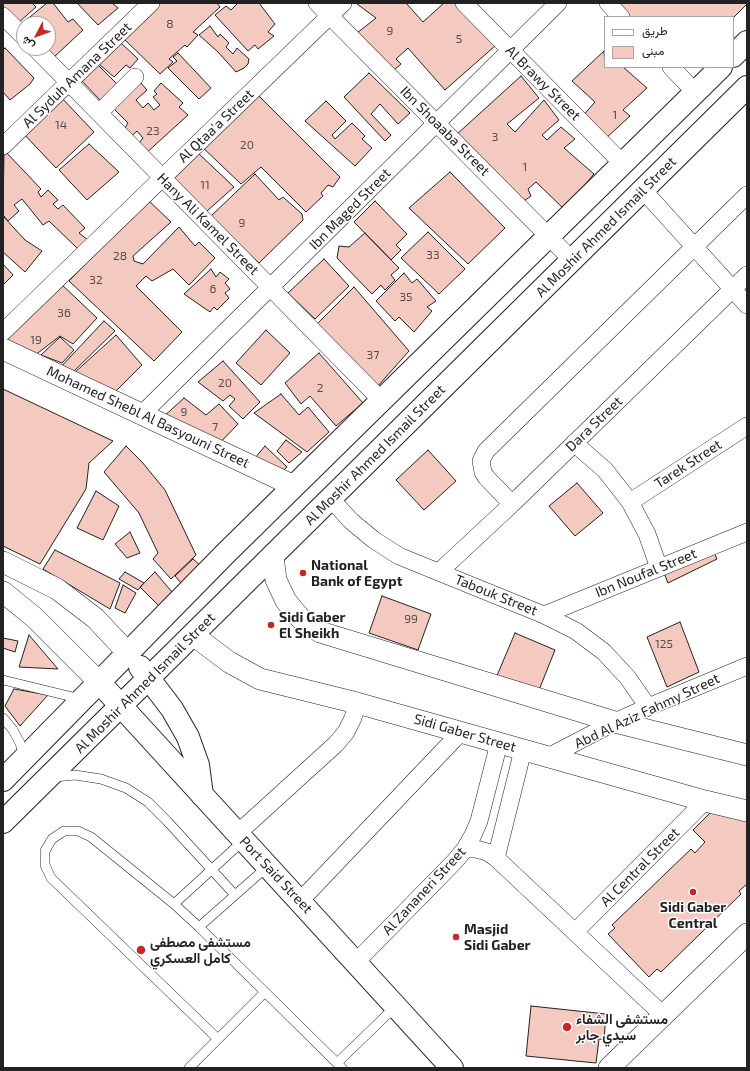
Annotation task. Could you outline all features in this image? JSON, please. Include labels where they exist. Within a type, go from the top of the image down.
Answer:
[{"type":"main road","points":[[734,55],[747,42]]},
{"type":"main road","points":[[3,780],[218,561],[720,68]]},
{"type":"main road","name":"Al Moshir Ahmed Ismail Street","points":[[3,822],[747,87]]},
{"type":"main road","points":[[135,646],[168,660]]},
{"type":"main road","points":[[135,646],[149,678],[172,709],[188,737],[198,765],[202,795]]},
{"type":"main road","name":"Port Said Street","points":[[99,682],[452,1068]]},
{"type":"street","name":"Ibn Shoaaba Street","points":[[317,3],[572,260]]},
{"type":"street","name":"Al Qtaa'a Street","points":[[3,332],[343,3]]},
{"type":"street","name":"Al Brawy Street","points":[[464,3],[623,164]]},
{"type":"street","name":"Ibn Maged Street","points":[[142,414],[558,3]]},
{"type":"street","points":[[608,3],[621,16]]},
{"type":"street","name":"Al Syduh Amana Street","points":[[3,146],[148,4]]},
{"type":"street","points":[[3,16],[16,29]]},
{"type":"street","name":"Hany Ali Kamel Street","points":[[43,56],[382,401]]},
{"type":"street","points":[[671,68],[695,92]]},
{"type":"street","points":[[98,113],[136,77]]},
{"type":"street","points":[[643,190],[747,305]]},
{"type":"street","points":[[512,504],[483,472],[481,461],[486,451],[747,195]]},
{"type":"street","name":"Dara Street","points":[[439,572],[512,504],[747,275]]},
{"type":"street","name":"Mohamed Shebl Al Basyouni Street","points":[[3,349],[294,486]]},
{"type":"street","name":"Tarek Street","points":[[630,502],[747,426]]},
{"type":"street","points":[[574,443],[604,470],[630,502],[647,534],[659,568]]},
{"type":"street","name":"Tabouk Street","points":[[331,499],[351,521],[374,540],[399,556],[544,615],[576,630],[604,652],[628,678],[648,707]]},
{"type":"street","name":"Ibn Noufal Street","points":[[544,615],[747,532]]},
{"type":"street","points":[[273,556],[276,580],[286,601],[301,619],[320,632],[615,722],[747,755]]},
{"type":"street","points":[[3,562],[57,589],[135,646]]},
{"type":"street","points":[[3,592],[35,618],[99,682]]},
{"type":"street","name":"Sidi Gaber Street","points":[[193,635],[230,662],[260,679],[357,703],[704,801],[747,811]]},
{"type":"street","name":"Abd Al Aziz Fahmy Street","points":[[548,757],[615,722],[747,666]]},
{"type":"street","points":[[241,837],[336,744],[346,732],[353,718],[357,703]]},
{"type":"street","points":[[300,901],[461,732]]},
{"type":"street","name":"Al Zananeri Street","points":[[356,962],[465,849],[473,836],[479,821],[499,743]]},
{"type":"street","points":[[496,858],[523,750]]},
{"type":"street","name":"Al Central Street","points":[[575,932],[704,801]]},
{"type":"street","points":[[465,849],[476,849],[487,852],[496,858],[663,1016]]},
{"type":"street","points":[[608,1068],[747,934]]},
{"type":"lane","points":[[3,680],[82,700]]},
{"type":"lane","points":[[3,718],[13,730],[20,743],[25,758]]},
{"type":"lane","points":[[49,777],[75,776],[101,779],[126,788],[148,802],[235,895]]},
{"type":"lane","points":[[218,1039],[51,878],[45,865],[45,851],[52,838],[64,831],[78,831],[91,838],[174,904],[339,1066],[396,1006]]},
{"type":"lane","points":[[174,904],[212,870],[241,837]]},
{"type":"lane","points":[[199,927],[268,866]]},
{"type":"lane","points":[[189,1068],[265,992]]},
{"type":"building","points":[[3,3],[32,3],[36,7],[26,16],[16,16],[16,21],[3,7]]},
{"type":"building","points":[[47,3],[53,3],[68,22],[73,19],[83,30],[56,55],[56,16],[31,16]]},
{"type":"building","points":[[77,3],[112,3],[118,8],[98,25]]},
{"type":"building","points":[[159,3],[217,3],[220,7],[193,32],[198,35],[187,47],[185,45],[169,59],[173,62],[160,74],[123,38]]},
{"type":"building","points":[[238,3],[259,3],[275,24],[268,32],[274,36],[258,49],[255,45],[248,51],[215,15],[226,6],[231,10]]},
{"type":"building","points":[[406,3],[423,22],[444,3],[456,3],[495,46],[445,90],[408,48],[396,59],[401,64],[394,70],[352,37],[376,18],[357,4]]},
{"type":"building","points":[[617,3],[747,3],[734,17],[629,16]]},
{"type":"building","points":[[210,26],[218,37],[220,34],[229,43],[226,47],[233,54],[237,48],[249,59],[248,64],[244,68],[236,72],[218,52],[199,35]]},
{"type":"building","points":[[120,42],[138,59],[130,68],[126,65],[114,77],[99,64]]},
{"type":"building","points":[[5,48],[34,78],[30,84],[10,100],[3,92],[3,50]]},
{"type":"building","points":[[604,51],[604,68],[624,68],[647,88],[623,110],[630,116],[604,140],[581,118],[595,102],[572,81]]},
{"type":"building","points":[[178,53],[211,88],[199,99],[168,68],[177,61],[173,57]]},
{"type":"building","points":[[96,63],[118,85],[101,101],[80,79]]},
{"type":"building","points":[[369,73],[410,113],[398,124],[380,104],[371,114],[391,135],[385,141],[344,97]]},
{"type":"building","points":[[521,76],[539,98],[507,124],[515,132],[544,100],[559,120],[542,135],[547,140],[561,127],[575,139],[564,148],[594,174],[564,209],[536,182],[528,189],[531,196],[521,203],[456,135]]},
{"type":"building","points":[[140,82],[147,90],[136,100],[143,108],[148,103],[154,110],[160,105],[153,97],[157,94],[154,91],[161,83],[183,103],[179,107],[188,115],[144,155],[136,147],[143,138],[137,131],[128,139],[123,131],[128,123],[114,109]]},
{"type":"building","points":[[255,92],[340,177],[333,187],[328,185],[321,193],[323,196],[306,212],[261,167],[241,184],[200,145]]},
{"type":"building","points":[[59,95],[94,132],[56,168],[21,131]]},
{"type":"building","points":[[326,101],[346,121],[332,135],[335,139],[352,123],[365,136],[362,139],[372,148],[355,166],[305,121]]},
{"type":"building","points":[[89,144],[119,172],[87,200],[59,170]]},
{"type":"building","points":[[4,150],[41,189],[38,192],[41,197],[48,190],[58,200],[53,204],[58,209],[63,205],[85,228],[79,233],[88,240],[78,249],[49,221],[43,225],[22,199],[14,205],[19,211],[8,221],[3,215]]},
{"type":"building","points":[[197,152],[234,187],[207,211],[168,179]]},
{"type":"building","points":[[450,172],[505,228],[468,264],[409,208]]},
{"type":"building","points":[[255,174],[279,200],[283,197],[302,214],[303,220],[259,263],[209,218]]},
{"type":"building","points":[[147,199],[171,222],[133,256],[134,261],[143,264],[179,227],[195,246],[199,242],[215,258],[189,285],[173,269],[152,281],[146,276],[136,286],[182,332],[154,361],[69,281]]},
{"type":"building","points":[[375,201],[407,234],[396,245],[401,250],[391,260],[354,222]]},
{"type":"building","points":[[3,216],[25,240],[42,251],[25,272],[3,252]]},
{"type":"building","points":[[428,232],[465,269],[439,294],[401,258]]},
{"type":"building","points":[[365,233],[399,268],[391,275],[395,280],[385,290],[381,285],[372,294],[337,258],[339,246],[349,247]]},
{"type":"building","points":[[324,259],[349,286],[315,319],[288,293]]},
{"type":"building","points":[[3,264],[13,275],[3,285]]},
{"type":"building","points":[[211,269],[216,277],[220,272],[229,279],[225,283],[230,289],[225,293],[229,298],[217,310],[214,307],[210,312],[184,294]]},
{"type":"building","points":[[404,273],[412,283],[417,279],[436,301],[427,307],[432,311],[414,332],[399,317],[395,321],[376,301]]},
{"type":"building","points":[[59,282],[97,318],[73,344],[60,336],[34,356],[3,341]]},
{"type":"building","points":[[354,287],[409,351],[377,387],[315,326]]},
{"type":"building","points":[[104,321],[115,331],[71,374],[57,371]]},
{"type":"building","points":[[266,330],[290,353],[261,385],[236,363]]},
{"type":"building","points":[[116,335],[142,365],[112,395],[72,375]]},
{"type":"building","points":[[60,337],[74,350],[62,363],[41,355]]},
{"type":"building","points":[[319,353],[363,403],[336,426],[310,396],[301,404],[285,383]]},
{"type":"building","points":[[223,361],[260,402],[243,419],[229,406],[235,399],[230,395],[223,401],[198,382]]},
{"type":"building","points":[[3,389],[113,441],[89,463],[86,489],[40,564],[3,546]]},
{"type":"building","points":[[281,394],[299,415],[308,407],[329,432],[307,452],[254,413]]},
{"type":"building","points":[[184,398],[206,415],[219,404],[238,424],[215,448],[161,419]]},
{"type":"building","points":[[286,440],[302,452],[289,463],[277,451]]},
{"type":"building","points":[[126,446],[142,462],[165,490],[196,555],[171,579],[153,559],[158,553],[139,513],[104,472]]},
{"type":"building","points":[[265,446],[287,467],[278,475],[250,464]]},
{"type":"building","points":[[428,450],[456,481],[424,510],[396,480]]},
{"type":"building","points":[[577,483],[603,513],[575,536],[549,506]]},
{"type":"building","points":[[96,491],[119,506],[103,540],[77,528]]},
{"type":"building","points":[[130,532],[140,553],[127,558],[115,544]]},
{"type":"building","points":[[55,550],[120,583],[110,609],[43,569]]},
{"type":"building","points":[[713,550],[717,559],[668,583],[664,573]]},
{"type":"building","points":[[193,559],[201,566],[181,583],[175,576]]},
{"type":"building","points":[[125,572],[144,583],[138,590],[119,579]]},
{"type":"building","points":[[155,572],[172,592],[159,606],[140,587]]},
{"type":"building","points":[[123,585],[136,593],[125,613],[115,608]]},
{"type":"building","points":[[382,596],[431,614],[418,650],[369,633]]},
{"type":"building","points":[[680,622],[699,672],[667,687],[647,637]]},
{"type":"building","points":[[515,633],[555,650],[537,695],[496,678]]},
{"type":"building","points":[[29,635],[58,669],[19,667]]},
{"type":"building","points":[[3,638],[18,641],[15,652],[3,648]]},
{"type":"building","points":[[14,689],[48,695],[20,726],[5,706]]},
{"type":"building","name":"Sidi Gaber Central","points":[[715,808],[747,817],[747,884],[739,891],[741,894],[661,972],[657,969],[649,977],[608,934],[615,928],[612,925],[691,849],[695,853],[705,842],[693,830]]},
{"type":"building","name":"مستشفى الشفاء سيدي جابر","points":[[531,1006],[606,1014],[604,1040],[599,1039],[596,1063],[526,1056]]},
{"type":"place","name":"National Bank of Egypt","points":[[303,573]]},
{"type":"place","name":"Sidi Gaber El Sheikh","points":[[271,625]]},
{"type":"place","name":"Sidi Gaber Central","points":[[693,892]]},
{"type":"place","name":"Masjid Sidi Gaber","points":[[456,937]]},
{"type":"place","name":"مستشفى مصطفى كامل العسكري","points":[[141,950]]},
{"type":"place","name":"مستشفى الشفاء سيدي جابر","points":[[567,1027]]}]
